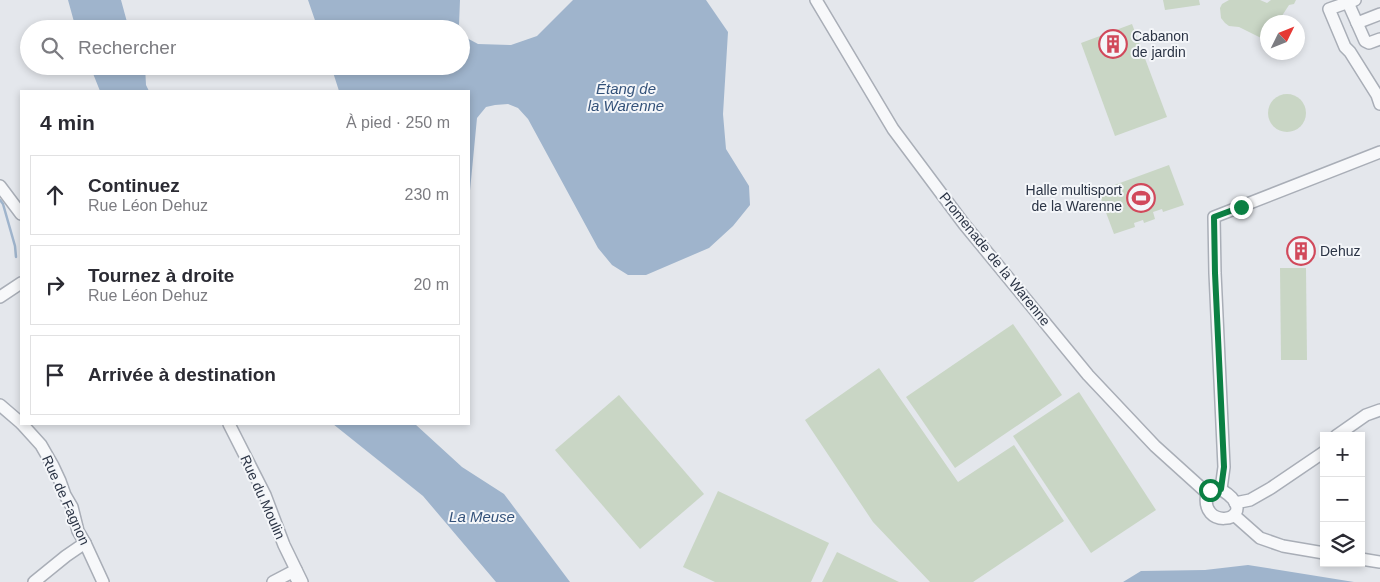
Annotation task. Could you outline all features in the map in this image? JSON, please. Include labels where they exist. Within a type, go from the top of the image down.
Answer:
[{"type":"street","name":"Promenade de la Warenne","points":[[816,0],[893,129],[964,224],[1088,375],[1155,446],[1207,492]]},
{"type":"street","points":[[1353,1],[1349,5],[1365,42]]},
{"type":"street","points":[[1353,1],[1330,9],[1345,47],[1377,95],[1380,104]]},
{"type":"street","points":[[1357,23],[1380,14]]},
{"type":"street","points":[[1350,52],[1365,42],[1369,43],[1380,39]]},
{"type":"street","points":[[1221,489],[1224,467],[1215,290],[1214,217],[1380,152]]},
{"type":"street","points":[[0,186],[20,213]]},
{"type":"street","points":[[0,297],[20,284]]},
{"type":"street","name":"Rue de Fagnon","points":[[0,405],[20,422]]},
{"type":"street","points":[[1342,432],[1366,415],[1379,411]]},
{"type":"street","name":"Rue de Fagnon","points":[[23,425],[41,445],[53,466],[65,496],[72,507],[78,531],[86,543],[103,582]]},
{"type":"street","name":"Rue du Moulin","points":[[230,425],[265,495],[296,576],[302,582]]},
{"type":"street","points":[[1235,503],[1250,500],[1320,455]]},
{"type":"street","points":[[1215,488],[1221,489],[1235,503],[1234,516],[1228,519],[1215,516],[1209,510],[1205,501],[1207,492],[1215,488]]},
{"type":"street","points":[[1234,516],[1260,538],[1283,546],[1320,552]]},
{"type":"street","points":[[34,582],[66,556],[86,543]]},
{"type":"street","points":[[1365,560],[1380,562]]},
{"type":"street","points":[[273,582],[296,576]]},
{"type":"green space","points":[[1163,0],[1199,0],[1200,5],[1165,10]]},
{"type":"green space","points":[[1229,0],[1260,0],[1267,3],[1271,0],[1296,0],[1294,4],[1289,5],[1283,15],[1260,15],[1260,38],[1239,27],[1229,26],[1225,23],[1221,18],[1220,8],[1222,4]]},
{"type":"green space","points":[[1132,24],[1167,117],[1115,136],[1081,43]]},
{"type":"green space","points":[[1287,94],[1301,99],[1306,113],[1301,127],[1287,132],[1273,127],[1268,113],[1273,99]]},
{"type":"green space","name":"Halle multisport de la Warenne","points":[[1169,165],[1184,205],[1163,212],[1162,209],[1153,212],[1155,219],[1144,223],[1143,220],[1134,223],[1135,227],[1114,234],[1098,191]]},
{"type":"green space","points":[[1280,268],[1306,268],[1307,360],[1281,360]]},
{"type":"green space","points":[[1013,324],[1062,395],[955,468],[906,397]]},
{"type":"green space","points":[[879,368],[958,482],[1014,445],[1064,521],[973,582],[930,582],[873,522],[805,420]]},
{"type":"green space","points":[[1079,392],[1156,510],[1091,553],[1013,436]]},
{"type":"green space","points":[[619,395],[704,494],[640,549],[555,450]]},
{"type":"green space","points":[[718,491],[829,543],[811,582],[715,582],[683,567]]},
{"type":"green space","points":[[837,552],[899,582],[822,582]]},
{"type":"water","points":[[68,0],[121,0],[126,20],[74,20]]},
{"type":"water","points":[[308,0],[460,0],[459,20],[315,20]]},
{"type":"water","name":"Étang de la Warenne","points":[[573,0],[706,0],[728,32],[723,114],[726,149],[749,186],[750,205],[733,226],[709,248],[646,275],[628,275],[612,265],[598,248],[528,119],[518,108],[508,104],[486,107],[477,118],[470,191],[470,90],[339,90],[334,75],[470,75],[470,40],[478,44],[511,45],[537,36]]},
{"type":"water","points":[[94,75],[145,75],[148,90],[100,90]]},
{"type":"water","name":"La Meuse","points":[[334,425],[416,425],[462,467],[504,494],[570,582],[496,582],[423,496]]},
{"type":"water","points":[[1248,565],[1354,582],[1123,582],[1141,571],[1205,570]]},
{"type":"waterway","points":[[0,200],[3,204],[15,246],[16,257]]},
{"type":"place","name":"Cabanon de jardin","points":[[1113,44]]},
{"type":"place","name":"Halle multisport de la Warenne","points":[[1141,198]]},
{"type":"place","name":"Dehuz","points":[[1301,251]]},
{"type":"route","points":[[1210,490],[1215,488],[1221,489],[1224,467],[1214,217],[1241,207]]}]
